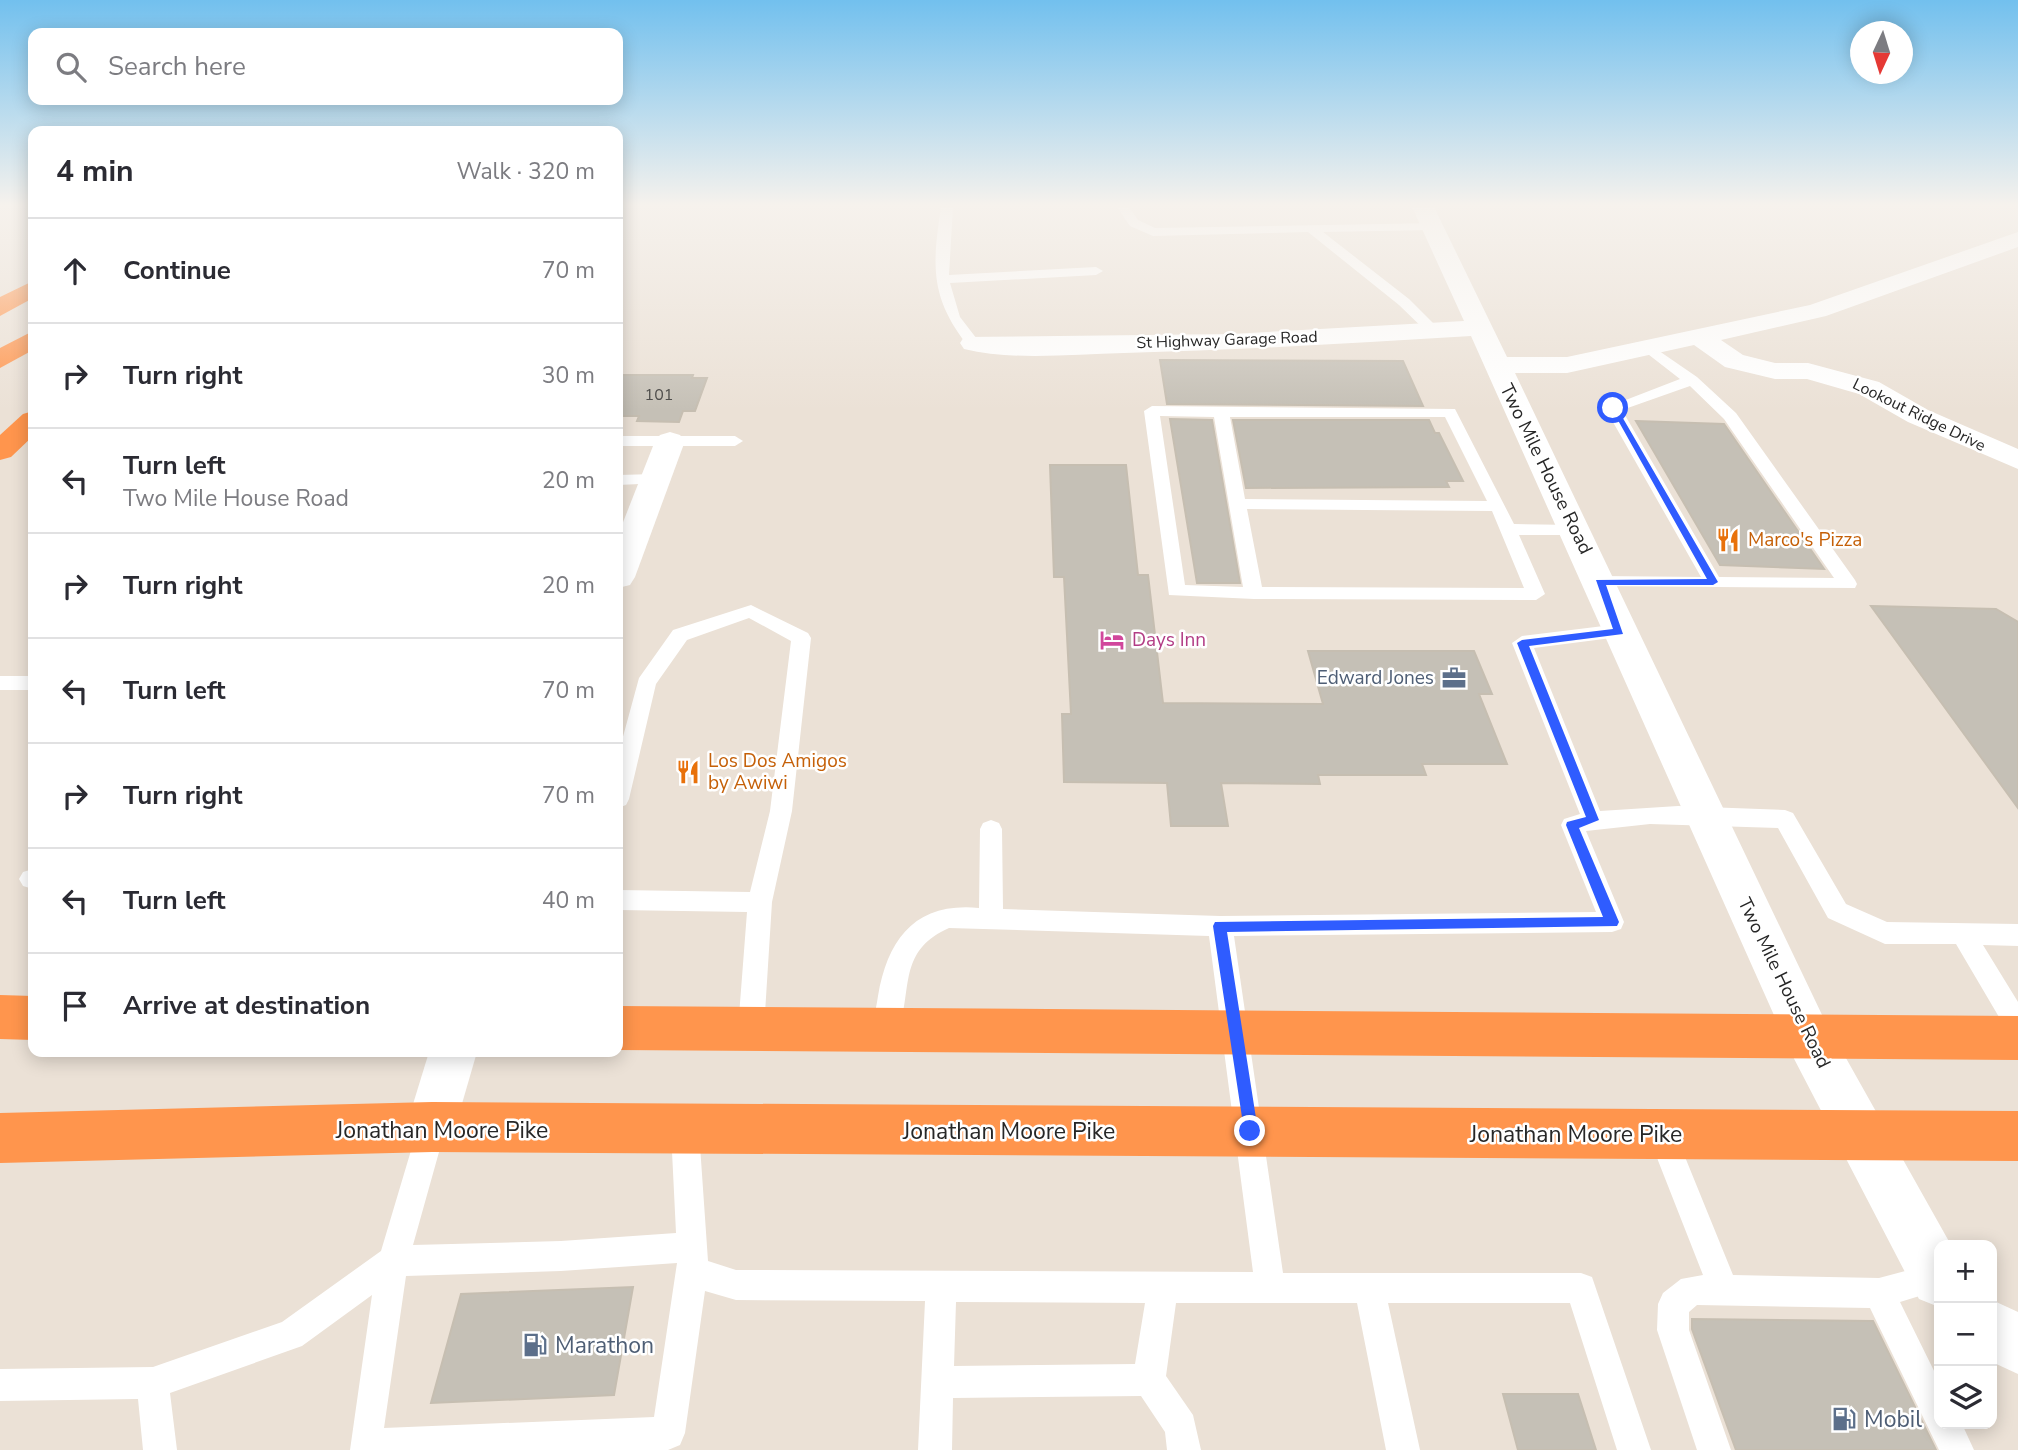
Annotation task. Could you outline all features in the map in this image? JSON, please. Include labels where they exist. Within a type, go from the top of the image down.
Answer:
[{"type":"highway","points":[[0,308],[28,291]]},
{"type":"highway","points":[[0,360],[28,342]]},
{"type":"highway","points":[[0,451],[28,425]]},
{"type":"highway","points":[[0,1017],[28,1018]]},
{"type":"highway","points":[[623,1028],[2018,1038]]},
{"type":"highway","name":"Jonathan Moore Pike","points":[[0,1138],[432,1127],[685,1131],[1250,1131],[2018,1136]]},
{"type":"street","points":[[1455,275],[1496,365]]},
{"type":"street","name":"Two Mile House Road","points":[[1918,275],[1817,311],[1701,338],[1567,365],[1496,365],[1600,582],[1620,631],[1807,1035],[1934,1271]]},
{"type":"street","name":"St Highway Garage Road","points":[[973,343],[1026,347],[1231,342],[1480,328]]},
{"type":"street","name":"Lookout Ridge Drive","points":[[1701,338],[1734,361],[1775,371],[1808,371],[1869,388],[1917,416],[2018,460]]},
{"type":"street","points":[[623,546],[627,525],[656,479],[670,441]]},
{"type":"street","points":[[432,1127],[452,1057]]},
{"type":"street","points":[[1997,1331],[2018,1345]]},
{"type":"lane","points":[[943,275],[952,315],[973,343]]},
{"type":"lane","points":[[944,279],[1026,275]]},
{"type":"lane","points":[[1370,275],[1434,331]]},
{"type":"lane","points":[[1600,582],[1848,584],[1730,416],[1692,380],[1649,348]]},
{"type":"lane","points":[[1692,380],[1613,408],[1713,582]]},
{"type":"lane","points":[[1152,411],[1450,412],[1498,506],[1536,594],[1176,591],[1152,411]]},
{"type":"lane","points":[[1221,412],[1254,593]]},
{"type":"lane","points":[[623,441],[734,441]]},
{"type":"lane","points":[[623,480],[656,479]]},
{"type":"lane","points":[[1237,504],[1498,506]]},
{"type":"lane","points":[[1508,529],[1575,530]]},
{"type":"lane","points":[[623,778],[646,683],[680,635],[751,611],[801,638],[781,811],[760,902],[751,1029]]},
{"type":"lane","points":[[1593,820],[1522,643],[1620,631]]},
{"type":"lane","points":[[0,683],[28,683]]},
{"type":"lane","points":[[886,1030],[897,963],[915,932],[949,917],[1220,926],[1612,922],[1572,825],[1593,820],[1705,816],[1785,819],[1838,911],[1885,933],[2018,935]]},
{"type":"lane","points":[[991,829],[991,919]]},
{"type":"lane","points":[[623,900],[760,902]]},
{"type":"lane","points":[[1220,926],[1270,1288]]},
{"type":"lane","points":[[1963,934],[2018,1026]]},
{"type":"lane","points":[[432,1127],[393,1261],[365,1446],[668,1433],[693,1260],[685,1131]]},
{"type":"lane","points":[[1662,1135],[1724,1290]]},
{"type":"lane","points":[[0,1385],[153,1382],[291,1335],[393,1261],[561,1256],[693,1260],[736,1286],[1581,1288],[1634,1450]]},
{"type":"lane","points":[[1714,1450],[1673,1330],[1674,1304],[1692,1290],[1879,1293],[1934,1279]]},
{"type":"lane","points":[[935,1450],[941,1287]]},
{"type":"lane","points":[[1163,1287],[1149,1380],[1181,1427],[1184,1450]]},
{"type":"lane","points":[[1369,1288],[1403,1450]]},
{"type":"lane","points":[[1879,1293],[1934,1402]]},
{"type":"lane","points":[[938,1382],[1149,1380]]},
{"type":"lane","points":[[153,1382],[160,1450]]},
{"type":"building","points":[[1160,360],[1403,361],[1423,406],[1167,404]]},
{"type":"building","points":[[623,375],[693,375],[692,378],[707,378],[695,411],[683,411],[679,422],[637,421],[639,416],[623,416]]},
{"type":"building","points":[[1170,419],[1212,420],[1240,583],[1197,583]]},
{"type":"building","points":[[1233,420],[1429,420],[1435,433],[1439,433],[1463,481],[1446,481],[1449,487],[1246,488]]},
{"type":"building","points":[[1636,421],[1724,424],[1824,569],[1720,565]]},
{"type":"building","name":"Days Inn","points":[[1050,465],[1126,465],[1138,575],[1148,575],[1163,703],[1323,704],[1308,651],[1474,651],[1492,694],[1479,694],[1507,764],[1422,764],[1426,775],[1318,775],[1320,784],[1221,783],[1228,826],[1171,826],[1167,783],[1064,782],[1062,714],[1071,714],[1064,577],[1054,577]]},
{"type":"building","points":[[1871,606],[1996,609],[2018,622],[2018,808]]},
{"type":"building","name":"Marathon","points":[[633,1287],[614,1395],[431,1403],[461,1294]]},
{"type":"building","points":[[1692,1319],[1873,1321],[1936,1450],[1736,1450],[1692,1329]]},
{"type":"building","points":[[1503,1394],[1578,1394],[1596,1450],[1518,1450]]},
{"type":"place","name":"Marco's Pizza","points":[[1728,540]]},
{"type":"place","name":"Days Inn","points":[[1112,640]]},
{"type":"place","name":"Edward Jones","points":[[1454,678]]},
{"type":"place","name":"Los Dos Amigos by Awiwi","points":[[688,772]]},
{"type":"place","name":"Marathon","points":[[535,1345]]},
{"type":"place","name":"Mobil","points":[[1844,1419]]},
{"type":"route","points":[[1250,1131],[1220,926],[1612,922],[1572,825],[1593,820],[1522,643],[1620,631],[1600,582],[1713,582],[1613,408]]}]
